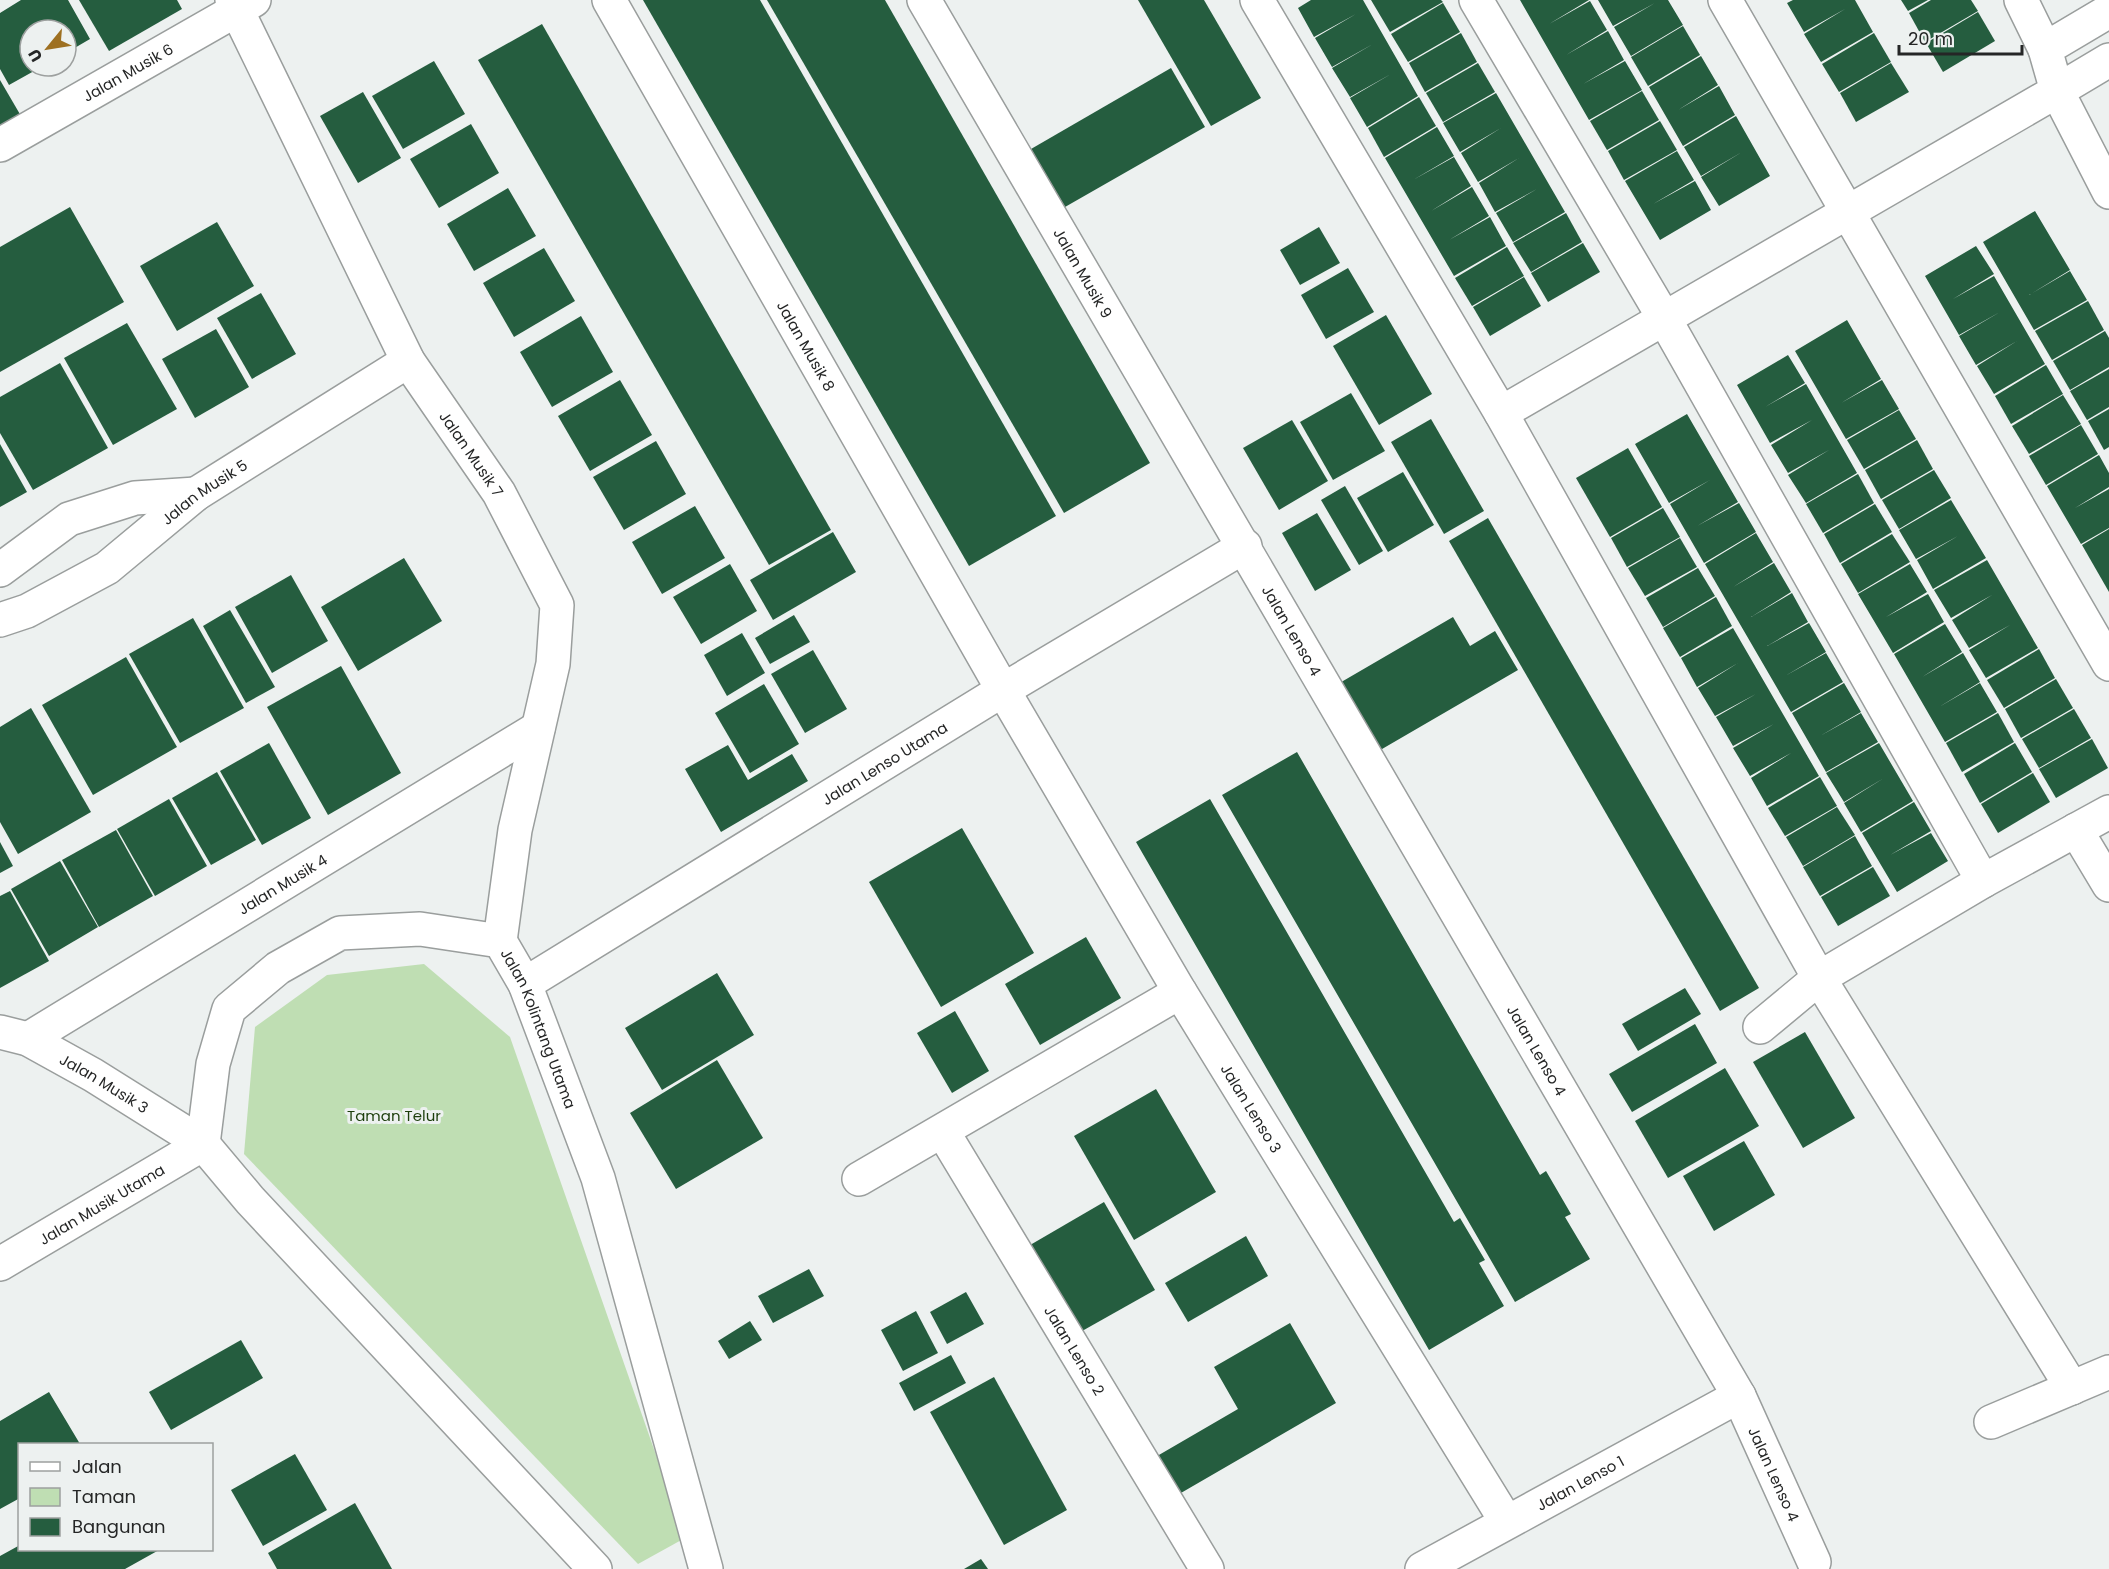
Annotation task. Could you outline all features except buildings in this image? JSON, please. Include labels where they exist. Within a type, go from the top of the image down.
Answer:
[{"type":"street","name":"Jalan Musik 8","points":[[609,0],[1003,690]]},
{"type":"street","name":"Jalan Musik 9","points":[[924,0],[1245,546]]},
{"type":"street","points":[[1257,0],[1501,413],[1819,978],[2072,1388]]},
{"type":"street","points":[[1476,0],[1664,318],[1983,881]]},
{"type":"street","points":[[1725,0],[2109,664]]},
{"type":"street","points":[[2021,0],[2045,49],[2057,91],[2109,192]]},
{"type":"street","name":"Jalan Musik 6","points":[[0,145],[241,4]]},
{"type":"street","name":"Jalan Musik 7","points":[[241,4],[408,361],[499,493],[557,604],[553,664],[515,830],[500,941]]},
{"type":"street","points":[[2045,49],[2109,11]]},
{"type":"street","points":[[1501,413],[2109,60]]},
{"type":"street","name":"Jalan Musik 5","points":[[0,620],[27,611],[107,568],[196,494],[408,361]]},
{"type":"street","points":[[0,570],[69,519],[135,498],[196,494]]},
{"type":"street","name":"Jalan Lenso Utama","points":[[525,984],[1003,690],[1245,546]]},
{"type":"street","name":"Jalan Lenso 4","points":[[1245,546],[1739,1396],[1814,1562]]},
{"type":"street","name":"Jalan Lenso 3","points":[[1003,690],[1180,992],[1506,1521]]},
{"type":"street","name":"Jalan Musik 4","points":[[14,1036],[538,728]]},
{"type":"street","points":[[1760,1027],[1819,978],[1983,881],[2109,812]]},
{"type":"street","points":[[2076,830],[2109,885]]},
{"type":"street","name":"Jalan Kolintang Utama","points":[[203,1144],[213,1064],[229,1009],[278,968],[339,933],[420,929],[500,941],[525,984],[598,1178],[706,1569]]},
{"type":"street","points":[[860,1179],[1180,992]]},
{"type":"street","name":"Jalan Musik 3","points":[[14,1036],[93,1075],[203,1144]]},
{"type":"street","name":"Jalan Lenso 2","points":[[943,1132],[1207,1569]]},
{"type":"street","points":[[203,1144],[250,1200],[595,1569]]},
{"type":"street","name":"Jalan Musik Utama","points":[[0,1264],[203,1144]]},
{"type":"street","points":[[1991,1422],[2109,1372]]},
{"type":"street","name":"Jalan Lenso 1","points":[[1422,1569],[1506,1521],[1739,1396]]},
{"type":"green space","name":"Taman Telur","points":[[424,964],[510,1037],[685,1538],[638,1564],[244,1154],[255,1027],[327,975]]}]
